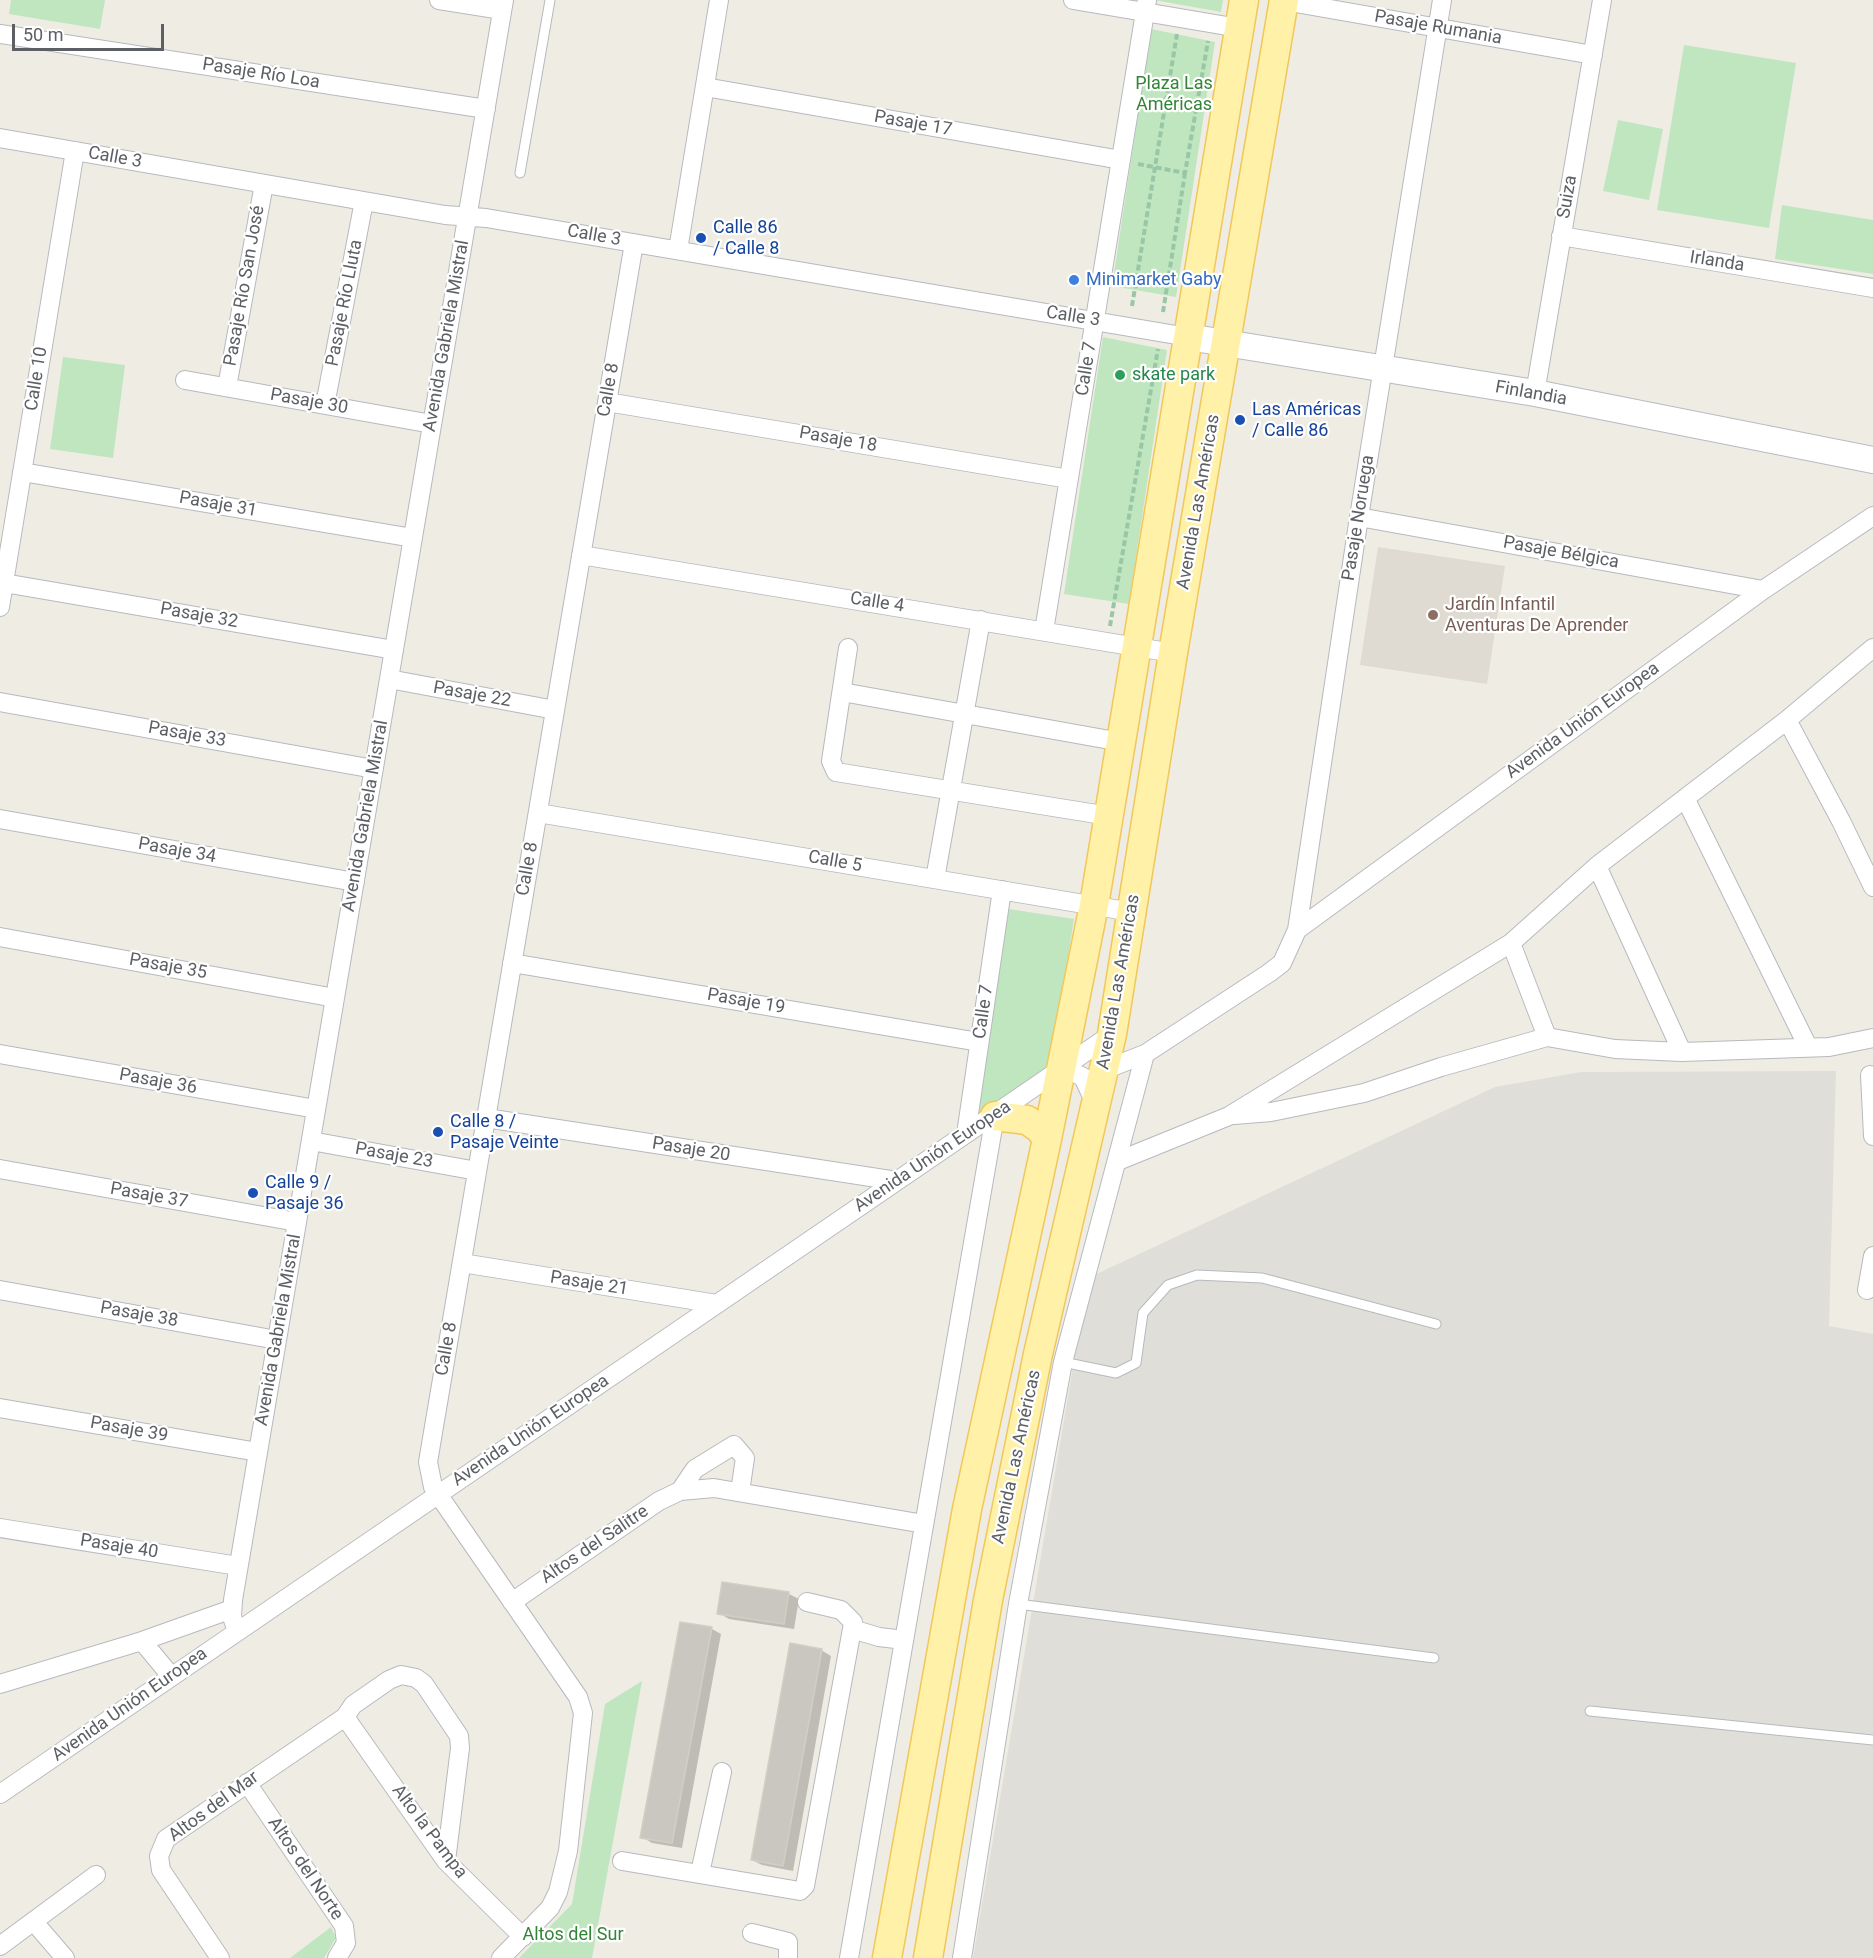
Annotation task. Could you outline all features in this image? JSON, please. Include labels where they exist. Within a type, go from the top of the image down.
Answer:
[{"type":"main road","name":"Avenida Las Américas","points":[[887,1958],[934,1682],[969,1498],[1047,1139],[1094,905],[1244,0]]},
{"type":"main road","name":"Avenida Las Américas","points":[[928,1958],[992,1578],[1038,1354],[1112,1034],[1173,653],[1284,0]]},
{"type":"main road","points":[[995,1116],[1027,1120],[1040,1129],[1047,1139]]},
{"type":"street","points":[[439,0],[503,5]]},
{"type":"street","points":[[678,250],[719,0]]},
{"type":"street","points":[[1073,0],[1146,6],[1239,28]]},
{"type":"street","name":"Pasaje Rumania","points":[[1284,0],[1593,55]]},
{"type":"street","name":"Pasaje Noruega","points":[[1297,930],[1382,369],[1442,0]]},
{"type":"street","name":"Suiza","points":[[1535,393],[1602,0]]},
{"type":"street","name":"Avenida Gabriela Mistral","points":[[237,1630],[232,1609],[238,1566],[503,5]]},
{"type":"street","name":"Calle 7","points":[[1044,631],[1146,6]]},
{"type":"street","name":"Pasaje Río Loa","points":[[0,34],[486,109]]},
{"type":"street","name":"Pasaje 17","points":[[705,87],[1121,160]]},
{"type":"street","name":"Calle 3","points":[[0,138],[445,215],[468,216],[678,250],[1188,337]]},
{"type":"street","name":"Calle 10","points":[[0,607],[75,151]]},
{"type":"street","name":"Pasaje Río San José","points":[[227,387],[264,184]]},
{"type":"street","name":"Pasaje Río Lluta","points":[[325,405],[364,201]]},
{"type":"street","name":"Irlanda","points":[[1561,236],[1873,288]]},
{"type":"street","name":"Calle 8","points":[[438,1494],[430,1480],[428,1462],[634,243]]},
{"type":"street","name":"Finlandia","points":[[1188,337],[1535,393],[1873,460]]},
{"type":"street","name":"Pasaje 30","points":[[185,380],[432,424]]},
{"type":"street","name":"Pasaje 18","points":[[607,402],[1069,479]]},
{"type":"street","name":"Pasaje 31","points":[[22,472],[413,538]]},
{"type":"street","name":"Avenida Unión Europea","points":[[1297,930],[1762,590],[1873,516]]},
{"type":"street","name":"Pasaje Bélgica","points":[[1359,517],[1762,590]]},
{"type":"street","name":"Calle 4","points":[[581,555],[1173,653]]},
{"type":"street","name":"Pasaje 32","points":[[4,583],[394,650]]},
{"type":"street","points":[[935,879],[981,620]]},
{"type":"street","points":[[848,648],[831,761],[836,772],[1108,816]]},
{"type":"street","points":[[1118,1161],[1229,1116],[1510,943],[1597,866],[1787,720],[1873,648]]},
{"type":"street","name":"Pasaje 22","points":[[389,679],[555,710]]},
{"type":"street","points":[[842,692],[1121,742]]},
{"type":"street","name":"Pasaje 33","points":[[0,702],[374,769]]},
{"type":"street","points":[[1787,720],[1873,887]]},
{"type":"street","points":[[1685,798],[1808,1047]]},
{"type":"street","name":"Calle 5","points":[[538,813],[1132,912]]},
{"type":"street","name":"Pasaje 34","points":[[0,819],[355,882]]},
{"type":"street","points":[[1597,866],[1682,1052]]},
{"type":"street","name":"Calle 7","points":[[966,1134],[1002,890]]},
{"type":"street","points":[[1104,1070],[1145,1053],[1282,963],[1297,930]]},
{"type":"street","name":"Pasaje 35","points":[[0,937],[335,998]]},
{"type":"street","points":[[1510,943],[1547,1037]]},
{"type":"street","name":"Pasaje 19","points":[[512,963],[979,1042]]},
{"type":"street","name":"Avenida Unión Europea","points":[[0,1794],[1112,1034]]},
{"type":"street","points":[[1229,1116],[1271,1112],[1364,1093],[1441,1067],[1547,1037],[1615,1049],[1682,1052],[1829,1047],[1873,1038]]},
{"type":"street","points":[[962,1958],[1018,1604],[1064,1362],[1145,1053]]},
{"type":"street","name":"Pasaje 36","points":[[0,1054],[316,1109]]},
{"type":"street","points":[[1062,1067],[1083,1077],[1096,1107]]},
{"type":"street","points":[[1870,1075],[1873,1136]]},
{"type":"street","points":[[849,1958],[995,1116]]},
{"type":"street","name":"Pasaje 20","points":[[486,1118],[897,1181]]},
{"type":"street","name":"Pasaje 23","points":[[310,1141],[477,1171]]},
{"type":"street","name":"Pasaje 37","points":[[0,1169],[297,1222]]},
{"type":"street","points":[[1868,1290],[1873,1256]]},
{"type":"street","name":"Pasaje 21","points":[[462,1263],[717,1304]]},
{"type":"street","name":"Pasaje 38","points":[[0,1290],[277,1340]]},
{"type":"street","name":"Pasaje 39","points":[[0,1408],[258,1452]]},
{"type":"street","name":"Altos del Salitre","points":[[680,1491],[695,1469],[734,1445],[745,1458],[740,1492]]},
{"type":"street","name":"Altos del Salitre","points":[[512,1602],[658,1501],[680,1491],[714,1488],[924,1524]]},
{"type":"street","points":[[438,1494],[578,1697],[584,1713],[568,1851],[558,1892],[550,1908],[501,1958]]},
{"type":"street","name":"Pasaje 40","points":[[0,1528],[238,1566]]},
{"type":"street","points":[[622,1862],[700,1873],[793,1892],[805,1886],[853,1622],[842,1610],[807,1602]]},
{"type":"street","points":[[0,1684],[142,1641],[232,1609]]},
{"type":"street","points":[[852,1629],[879,1637],[904,1640]]},
{"type":"street","points":[[142,1641],[171,1676]]},
{"type":"street","name":"Altos del Mar","points":[[220,1958],[165,1878],[159,1856],[170,1835],[345,1717],[353,1705],[389,1680],[408,1675],[423,1684],[454,1726],[460,1748],[446,1861]]},
{"type":"street","name":"Alto la Pampa","points":[[345,1717],[446,1861],[523,1937]]},
{"type":"street","points":[[700,1873],[722,1772]]},
{"type":"street","name":"Altos del Norte","points":[[247,1783],[344,1926],[346,1943],[337,1958]]},
{"type":"street","points":[[0,1946],[96,1875]]},
{"type":"street","points":[[34,1922],[65,1958]]},
{"type":"street","points":[[752,1933],[788,1942],[788,1958]]},
{"type":"lane","points":[[519,173],[550,0]]},
{"type":"lane","points":[[1064,1362],[1116,1373],[1136,1363],[1143,1314],[1168,1285],[1197,1275],[1262,1278],[1436,1324]]},
{"type":"lane","points":[[1018,1604],[1434,1658]]},
{"type":"lane","points":[[1590,1711],[1873,1740]]},
{"type":"path","points":[[1132,306],[1177,32]]},
{"type":"path","points":[[1163,312],[1209,34]]},
{"type":"path","points":[[1121,160],[1185,173]]},
{"type":"path","points":[[1107,641],[1158,346]]},
{"type":"shaded area","name":"Jardín Infantil Aventuras De Aprender","points":[[1378,547],[1505,566],[1487,684],[1360,665]]},
{"type":"shaded area","points":[[1836,1071],[1829,1326],[1873,1334],[1873,1958],[973,1958],[1088,1278],[1495,1087],[1581,1072]]},
{"type":"green space","points":[[11,0],[105,0],[100,29],[9,14]]},
{"type":"green space","points":[[1154,0],[1223,0],[1221,12]]},
{"type":"green space","name":"Plaza Las Américas","points":[[1151,29],[1215,42],[1176,297],[1112,286]]},
{"type":"green space","points":[[1684,45],[1796,63],[1769,228],[1657,210]]},
{"type":"green space","points":[[1618,120],[1663,129],[1649,200],[1603,191]]},
{"type":"green space","points":[[1782,205],[1873,220],[1873,274],[1775,259]]},
{"type":"green space","points":[[1103,337],[1167,350],[1129,604],[1064,594]]},
{"type":"green space","points":[[63,357],[125,365],[113,458],[50,449]]},
{"type":"green space","points":[[1009,909],[1074,919],[1051,1064],[975,1119]]},
{"type":"green space","name":"Altos del Sur","points":[[642,1681],[592,1958],[519,1958],[572,1904],[605,1704]]},
{"type":"green space","points":[[331,1927],[336,1938],[324,1958],[290,1958]]},
{"type":"building","points":[[722,1582],[789,1592],[784,1624],[717,1614]]},
{"type":"building","points":[[680,1622],[712,1627],[672,1843],[640,1838]]},
{"type":"building","points":[[790,1643],[822,1649],[783,1866],[751,1860]]},
{"type":"place","name":"Calle 86 / Calle 8","points":[[701,238]]},
{"type":"place","name":"Minimarket Gaby","points":[[1074,280]]},
{"type":"place","name":"skate park","points":[[1120,375]]},
{"type":"place","name":"Las Américas / Calle 86","points":[[1240,420]]},
{"type":"place","name":"Jardín Infantil Aventuras De Aprender","points":[[1433,615]]},
{"type":"place","name":"Calle 8 / Pasaje Veinte","points":[[438,1132]]},
{"type":"place","name":"Calle 9 / Pasaje 36","points":[[253,1193]]}]
